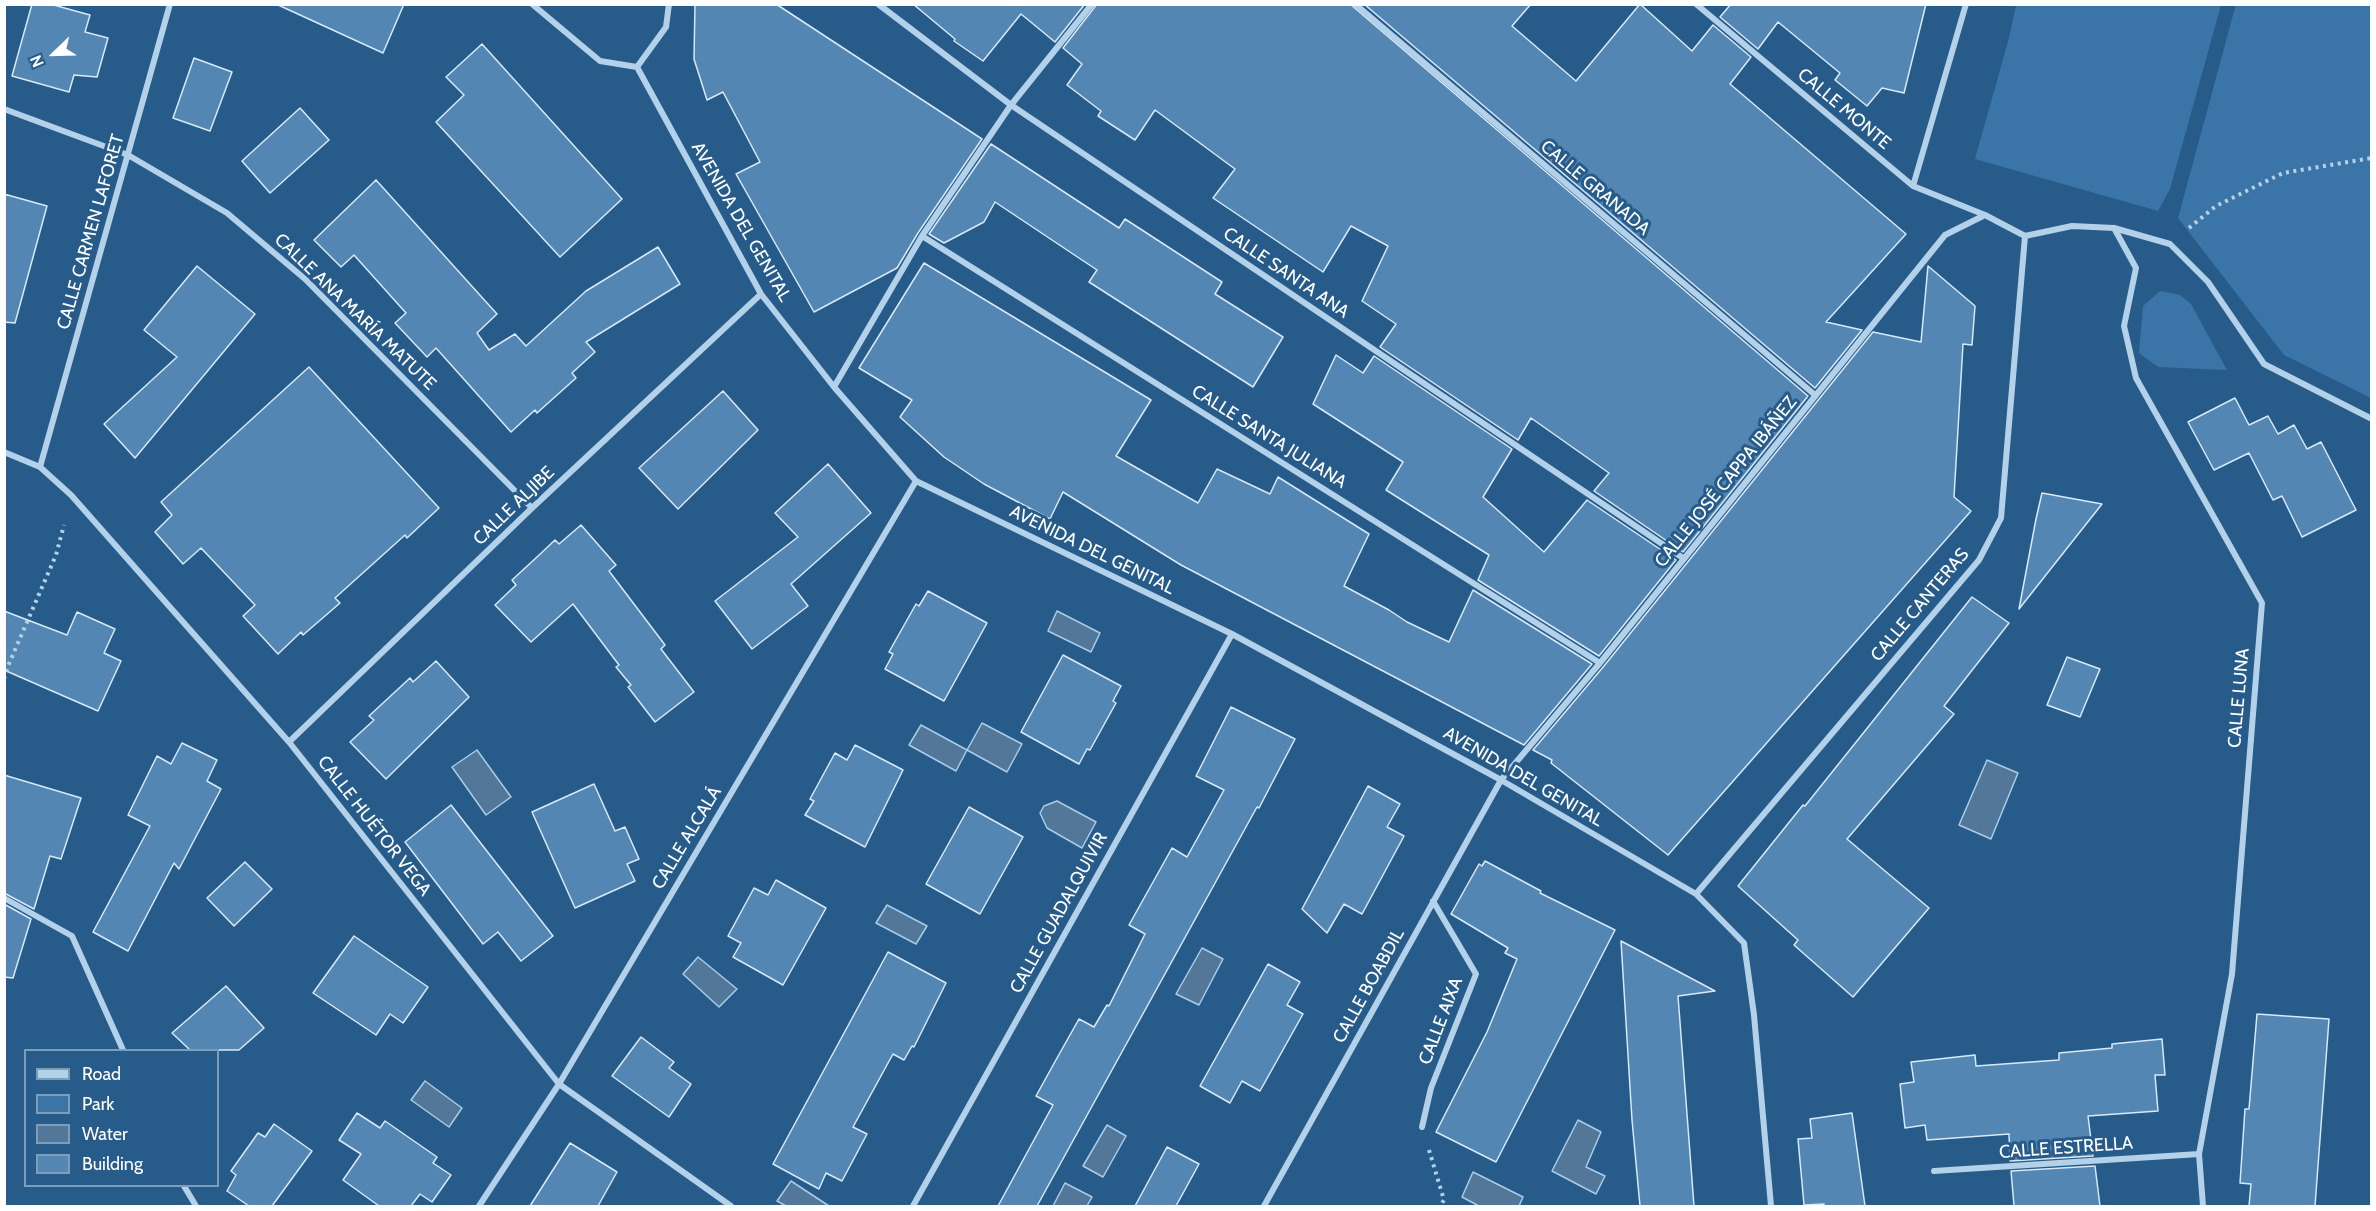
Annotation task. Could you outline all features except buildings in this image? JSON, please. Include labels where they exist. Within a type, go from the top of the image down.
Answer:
[{"type":"street","name":"CALLE CARMEN LAFORET","points":[[40,467],[170,4]]},
{"type":"street","points":[[532,4],[600,61],[637,67],[666,27],[669,4]]},
{"type":"street","name":"CALLE SANTA ANA","points":[[878,4],[1011,105],[1683,558]]},
{"type":"street","points":[[834,387],[922,237],[1011,105],[1092,4]]},
{"type":"street","name":"CALLE GRANADA","points":[[1355,4],[1815,395]]},
{"type":"street","name":"CALLE MONTE","points":[[1696,4],[1913,186],[1985,215],[2025,236]]},
{"type":"street","points":[[1913,186],[1966,4]]},
{"type":"street","name":"AVENIDA DEL GENITAL","points":[[637,67],[761,294],[834,387],[916,480],[1232,634],[1501,780],[1696,894],[1744,943],[1754,1015],[1771,1206]]},
{"type":"street","name":"CALLE ANA MARÍA MATUTE","points":[[4,110],[128,155],[227,213],[305,279],[532,508]]},
{"type":"street","name":"CALLE JOSÉ CAPPA IBÁÑEZ","points":[[1501,780],[1600,663],[1945,235],[1985,215]]},
{"type":"street","points":[[2025,236],[2072,226],[2114,228],[2170,244],[2208,282],[2264,364],[2372,419]]},
{"type":"street","name":"CALLE LUNA","points":[[2114,228],[2136,268],[2124,326],[2136,378],[2262,603],[2232,974],[2199,1154],[2203,1206]]},
{"type":"street","name":"CALLE CANTERAS","points":[[1696,894],[1979,560],[2001,519],[2025,236]]},
{"type":"street","name":"CALLE SANTA JULIANA","points":[[922,237],[1600,663]]},
{"type":"street","name":"CALLE ALJIBE","points":[[289,742],[532,508],[761,294]]},
{"type":"street","name":"CALLE HUÉTOR VEGA","points":[[4,452],[40,467],[71,495],[289,742],[559,1084],[731,1206]]},
{"type":"street","name":"CALLE ALCALÁ","points":[[479,1206],[559,1084],[916,480]]},
{"type":"street","name":"CALLE GUADALQUIVIR","points":[[913,1206],[1232,634]]},
{"type":"street","name":"CALLE BOABDIL","points":[[1264,1206],[1501,780]]},
{"type":"street","points":[[4,898],[72,936],[123,1049]]},
{"type":"street","name":"CALLE AIXA","points":[[1422,1127],[1431,1088],[1476,974],[1433,901]]},
{"type":"street","name":"CALLE ESTRELLA","points":[[1934,1172],[2199,1154]]},
{"type":"street","points":[[185,1187],[196,1206]]},
{"type":"path","points":[[2170,244],[2216,206],[2283,173],[2372,158]]},
{"type":"path","points":[[4,679],[56,555],[71,495]]},
{"type":"path","points":[[1422,1127],[1444,1200],[1440,1206]]},
{"type":"green space","points":[[2236,4],[2371,5],[2371,398],[2284,355],[2178,218]]},
{"type":"green space","points":[[2016,5],[2221,5],[2170,189],[2158,211],[1975,159]]},
{"type":"green space","points":[[2160,291],[2180,295],[2191,304],[2227,370],[2158,367],[2139,353],[2143,306]]},
{"type":"water","points":[[1057,611],[1100,633],[1091,652],[1048,631]]},
{"type":"water","points":[[982,723],[1022,744],[1007,772],[967,750]]},
{"type":"water","points":[[921,725],[967,750],[956,771],[909,745]]},
{"type":"water","points":[[477,750],[511,797],[486,815],[452,767]]},
{"type":"water","points":[[1987,760],[2018,773],[1991,839],[1959,825]]},
{"type":"water","points":[[1057,801],[1096,822],[1082,848],[1047,828],[1040,813],[1044,806]]},
{"type":"water","points":[[887,905],[927,926],[916,944],[876,923]]},
{"type":"water","points":[[1202,948],[1223,959],[1199,1005],[1176,994]]},
{"type":"water","points":[[698,957],[737,989],[719,1007],[683,974]]},
{"type":"water","points":[[425,1081],[462,1108],[449,1127],[411,1100]]},
{"type":"water","points":[[1578,1120],[1601,1132],[1586,1167],[1605,1176],[1596,1194],[1552,1171]]},
{"type":"water","points":[[1107,1125],[1126,1136],[1103,1177],[1083,1166]]},
{"type":"water","points":[[1473,1172],[1523,1197],[1519,1206],[1479,1206],[1462,1197]]},
{"type":"water","points":[[791,1181],[829,1206],[786,1206],[777,1201]]},
{"type":"water","points":[[1065,1183],[1092,1197],[1087,1206],[1053,1206]]}]
